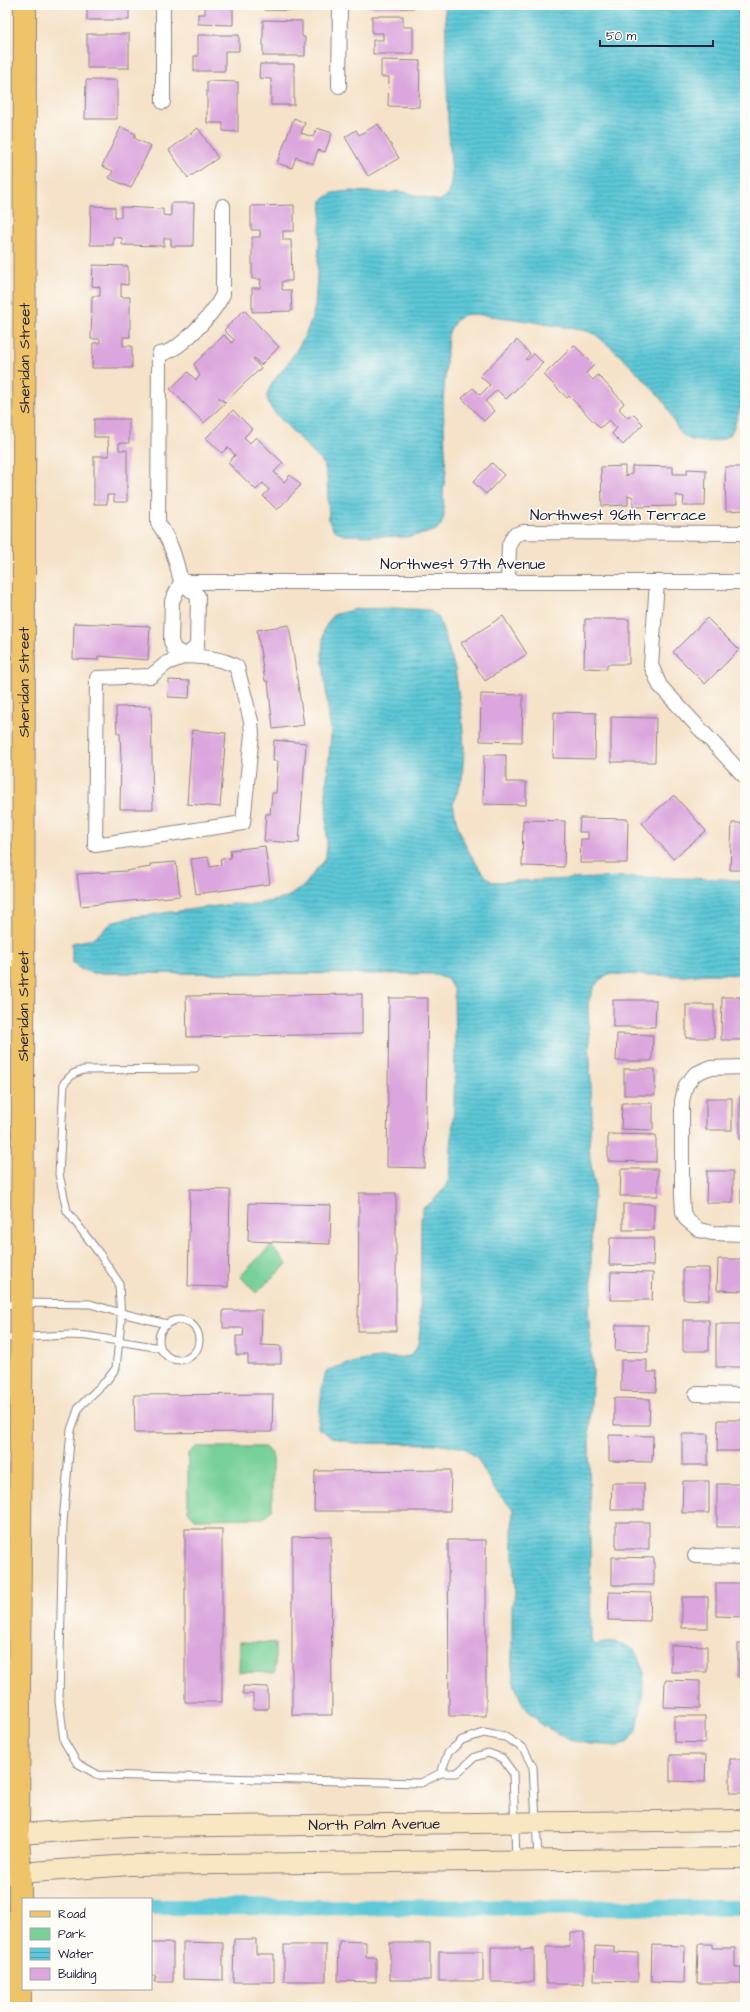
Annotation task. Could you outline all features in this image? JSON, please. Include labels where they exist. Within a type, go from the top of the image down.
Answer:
[{"type":"main road","name":"Sheridan Street","points":[[20,2007],[11,1835],[14,959],[25,5]]},
{"type":"main road","name":"North Palm Avenue","points":[[11,1835],[129,1827],[745,1820]]},
{"type":"main road","points":[[12,1874],[130,1865],[745,1858]]},
{"type":"street","points":[[163,5],[163,102]]},
{"type":"street","points":[[339,86],[340,5]]},
{"type":"street","points":[[181,582],[172,601],[171,641],[174,649],[186,656],[231,663],[237,667],[251,721],[252,734],[243,823],[95,845],[97,678],[151,676],[167,663],[186,656],[197,646],[198,596],[181,582],[173,549],[168,537],[158,523],[159,354],[166,354],[175,349],[217,307],[223,294],[223,206]]},
{"type":"street","name":"Northwest 96th Terrace","points":[[508,581],[509,545],[514,535],[523,532],[745,533]]},
{"type":"street","name":"Northwest 97th Avenue","points":[[181,582],[745,582]]},
{"type":"street","points":[[657,582],[651,665],[660,686],[745,777]]},
{"type":"street","points":[[745,1067],[708,1068],[691,1077],[684,1089],[682,1101],[683,1212],[690,1223],[705,1233],[745,1234]]},
{"type":"street","points":[[696,1394],[745,1395]]},
{"type":"street","points":[[695,1556],[745,1557]]},
{"type":"lane","points":[[195,1069],[83,1070],[73,1074],[64,1082],[59,1174],[67,1211],[100,1253],[120,1283],[121,1313],[116,1368],[107,1380],[79,1407],[71,1430],[63,1523],[59,1700],[64,1741],[77,1763],[98,1775],[130,1776],[421,1783],[441,1773],[457,1773],[475,1757],[488,1753],[502,1758],[513,1773],[516,1861]]},
{"type":"lane","points":[[13,1304],[90,1304],[167,1324]]},
{"type":"lane","points":[[175,1320],[189,1322],[197,1330],[199,1346],[190,1358],[177,1361],[169,1358],[160,1348],[159,1339],[161,1332],[167,1324],[175,1320]]},
{"type":"lane","points":[[13,1338],[70,1335],[119,1340],[160,1348]]},
{"type":"lane","points":[[441,1773],[448,1753],[462,1740],[484,1733],[505,1737],[523,1748],[533,1767],[538,1860]]},
{"type":"green space","points":[[271,1246],[287,1264],[256,1293],[240,1276]]},
{"type":"green space","points":[[196,1447],[265,1447],[272,1455],[272,1510],[264,1518],[195,1519],[188,1511],[188,1454]]},
{"type":"green space","points":[[240,1642],[275,1643],[275,1673],[239,1672]]},
{"type":"water","points":[[445,5],[745,5],[745,396],[731,433],[716,441],[703,442],[692,440],[687,438],[679,431],[667,406],[648,384],[623,358],[596,335],[587,331],[523,320],[486,315],[464,315],[453,324],[448,336],[443,404],[446,472],[443,491],[444,516],[441,525],[436,530],[406,537],[343,535],[333,529],[329,521],[327,476],[324,464],[272,410],[267,396],[268,391],[274,381],[300,345],[309,326],[315,306],[322,200],[333,193],[351,191],[389,193],[400,191],[439,201],[447,196],[452,176],[448,120]]},
{"type":"water","points":[[396,608],[429,610],[439,618],[455,669],[462,718],[464,749],[462,779],[453,803],[457,824],[466,847],[481,871],[492,882],[623,877],[722,879],[745,881],[745,975],[709,974],[685,976],[609,974],[598,983],[593,990],[588,1003],[592,1115],[589,1143],[595,1187],[592,1216],[592,1298],[588,1309],[593,1373],[589,1433],[591,1641],[596,1645],[611,1643],[627,1646],[636,1651],[644,1673],[637,1730],[628,1742],[618,1746],[590,1744],[569,1740],[541,1724],[523,1705],[515,1686],[512,1666],[512,1605],[515,1594],[512,1535],[513,1509],[496,1492],[477,1458],[464,1448],[443,1444],[354,1443],[331,1437],[318,1428],[323,1379],[327,1370],[354,1362],[412,1355],[418,1344],[420,1330],[421,1219],[423,1208],[432,1202],[445,1188],[449,1178],[454,1105],[455,1054],[454,990],[447,979],[432,974],[91,973],[80,969],[72,962],[72,943],[93,939],[114,921],[232,904],[253,905],[286,898],[304,886],[325,860],[327,848],[326,789],[331,736],[322,654],[324,629],[333,615],[356,609]]},
{"type":"building","points":[[87,5],[129,5],[129,20],[87,20]]},
{"type":"building","points":[[205,5],[233,5],[233,25],[198,24],[198,14],[205,14]]},
{"type":"building","points":[[264,5],[303,5],[303,11],[264,10]]},
{"type":"building","points":[[372,5],[413,5],[413,8],[372,8]]},
{"type":"building","points":[[372,16],[403,16],[403,27],[413,27],[413,54],[373,54],[373,40],[383,40],[383,33],[372,33]]},
{"type":"building","points":[[263,20],[302,21],[302,37],[305,37],[305,56],[263,56]]},
{"type":"building","points":[[87,34],[129,34],[129,68],[87,68]]},
{"type":"building","points":[[198,35],[239,35],[239,51],[225,51],[225,71],[194,71],[194,56],[198,56]]},
{"type":"building","points":[[381,60],[420,61],[419,107],[388,106],[389,77],[381,77]]},
{"type":"building","points":[[260,64],[294,64],[294,105],[271,105],[271,79],[259,78]]},
{"type":"building","points":[[86,80],[117,80],[117,119],[85,119]]},
{"type":"building","points":[[207,81],[238,82],[238,132],[223,131],[223,123],[207,123]]},
{"type":"building","points":[[294,118],[305,123],[301,133],[313,137],[317,128],[332,133],[325,152],[318,150],[313,164],[296,157],[292,168],[277,163]]},
{"type":"building","points":[[378,124],[399,158],[368,176],[345,137],[356,130],[359,135]]},
{"type":"building","points":[[121,127],[136,134],[134,138],[151,146],[131,188],[109,178],[113,171],[102,166]]},
{"type":"building","points":[[198,128],[218,158],[188,178],[169,150]]},
{"type":"building","points":[[171,203],[194,203],[193,246],[171,246],[171,238],[164,238],[164,246],[122,245],[122,238],[113,237],[113,245],[90,245],[91,206],[115,207],[115,217],[121,217],[121,207],[163,209],[163,215],[171,216]]},
{"type":"building","points":[[294,205],[294,231],[283,231],[283,240],[291,240],[292,281],[282,281],[282,290],[291,290],[292,311],[252,312],[252,288],[260,288],[261,279],[252,279],[252,237],[260,237],[260,230],[251,230],[251,206]]},
{"type":"building","points":[[93,265],[128,266],[128,285],[121,284],[121,297],[130,297],[130,337],[123,337],[123,346],[132,346],[132,368],[92,368],[93,343],[100,343],[100,339],[91,339],[92,296],[100,296],[100,287],[92,286]]},
{"type":"building","points":[[244,310],[279,347],[261,365],[254,358],[253,359],[261,368],[225,402],[218,397],[225,403],[204,423],[170,389],[188,372],[196,380],[200,376],[194,364],[224,335],[232,343],[234,340],[224,330]]},
{"type":"building","points":[[517,340],[530,354],[525,359],[527,360],[534,354],[543,363],[506,399],[497,390],[485,401],[494,411],[484,421],[462,398],[473,388],[480,395],[490,385],[480,376]]},
{"type":"building","points":[[574,345],[594,365],[586,373],[593,380],[598,375],[624,403],[619,409],[628,418],[633,414],[643,424],[623,445],[612,434],[617,428],[609,420],[600,428],[569,396],[567,398],[544,375]]},
{"type":"building","points":[[233,410],[252,429],[244,437],[250,443],[256,437],[283,463],[274,472],[284,482],[290,475],[301,485],[277,510],[263,496],[269,490],[263,483],[256,490],[228,463],[235,455],[228,447],[222,453],[206,438]]},
{"type":"building","points":[[94,419],[129,419],[129,443],[119,443],[119,450],[127,450],[127,502],[114,502],[114,495],[107,495],[107,504],[94,504],[94,456],[109,456],[108,437],[94,437]]},
{"type":"building","points":[[492,463],[504,475],[486,494],[473,482]]},
{"type":"building","points":[[625,466],[625,476],[632,474],[632,466],[673,467],[673,474],[687,474],[687,469],[706,470],[705,506],[683,506],[684,497],[676,495],[676,506],[633,507],[633,497],[628,495],[628,505],[602,506],[601,467]]},
{"type":"building","points":[[725,467],[744,467],[745,510],[726,511]]},
{"type":"building","points":[[503,616],[527,654],[485,681],[461,643]]},
{"type":"building","points":[[707,618],[739,650],[705,684],[673,652]]},
{"type":"building","points":[[585,619],[629,619],[629,664],[607,664],[607,669],[584,668]]},
{"type":"building","points":[[74,623],[150,626],[148,660],[98,656],[98,660],[73,659]]},
{"type":"building","points":[[289,625],[304,725],[273,729],[268,681],[265,681],[257,630]]},
{"type":"building","points":[[169,680],[190,681],[189,698],[168,697]]},
{"type":"building","points":[[481,694],[523,695],[522,742],[480,741]]},
{"type":"building","points":[[151,706],[153,809],[120,809],[120,733],[117,733],[116,707]]},
{"type":"building","points":[[554,712],[596,713],[595,759],[553,758]]},
{"type":"building","points":[[611,717],[656,718],[655,762],[611,762]]},
{"type":"building","points":[[192,730],[226,733],[220,807],[187,804]]},
{"type":"building","points":[[274,740],[306,743],[299,843],[264,841],[266,814],[270,814],[272,793],[276,793],[278,761],[273,761]]},
{"type":"building","points":[[484,755],[506,755],[506,782],[526,782],[526,805],[483,804]]},
{"type":"building","points":[[674,795],[706,831],[673,859],[642,823]]},
{"type":"building","points":[[580,818],[628,819],[627,863],[580,863],[581,839],[588,839],[588,832],[579,832]]},
{"type":"building","points":[[523,820],[565,821],[564,867],[522,866]]},
{"type":"building","points":[[732,823],[745,823],[745,870],[730,870]]},
{"type":"building","points":[[265,846],[270,884],[196,894],[191,859],[208,857],[210,867],[221,865],[220,859],[231,858],[230,850]]},
{"type":"building","points":[[176,862],[180,896],[81,906],[77,874],[126,871],[151,867],[150,864]]},
{"type":"building","points":[[362,994],[362,1034],[187,1037],[186,996]]},
{"type":"building","points":[[722,997],[745,997],[745,1040],[721,1040]]},
{"type":"building","points":[[389,998],[428,998],[425,1168],[387,1167]]},
{"type":"building","points":[[613,1000],[656,1000],[655,1027],[613,1027]]},
{"type":"building","points":[[686,1005],[714,1005],[714,1038],[686,1038]]},
{"type":"building","points":[[617,1034],[653,1035],[652,1061],[616,1061]]},
{"type":"building","points":[[624,1069],[655,1069],[655,1095],[624,1095]]},
{"type":"building","points":[[740,1096],[745,1096],[745,1140],[740,1140]]},
{"type":"building","points":[[706,1098],[732,1098],[732,1130],[706,1130]]},
{"type":"building","points":[[622,1103],[653,1103],[653,1130],[621,1129]]},
{"type":"building","points":[[608,1134],[656,1135],[656,1162],[608,1161]]},
{"type":"building","points":[[621,1169],[658,1169],[658,1196],[620,1196]]},
{"type":"building","points":[[707,1171],[733,1171],[733,1203],[706,1203]]},
{"type":"building","points":[[741,1172],[745,1172],[745,1203],[741,1203]]},
{"type":"building","points":[[190,1189],[230,1190],[228,1287],[188,1286]]},
{"type":"building","points":[[359,1193],[396,1193],[396,1331],[358,1331]]},
{"type":"building","points":[[249,1203],[331,1205],[330,1244],[248,1241]]},
{"type":"building","points":[[623,1204],[654,1204],[654,1230],[623,1230]]},
{"type":"building","points":[[610,1238],[654,1238],[653,1266],[609,1265]]},
{"type":"building","points":[[718,1259],[744,1259],[744,1291],[717,1290]]},
{"type":"building","points":[[683,1268],[709,1268],[709,1300],[683,1299]]},
{"type":"building","points":[[611,1272],[653,1273],[652,1300],[610,1300]]},
{"type":"building","points":[[223,1310],[262,1310],[261,1345],[281,1346],[281,1364],[248,1364],[248,1355],[236,1355],[236,1336],[243,1336],[244,1328],[223,1328]]},
{"type":"building","points":[[683,1320],[709,1320],[709,1351],[683,1351]]},
{"type":"building","points":[[716,1324],[743,1324],[743,1367],[716,1367]]},
{"type":"building","points":[[616,1325],[648,1325],[648,1352],[615,1351]]},
{"type":"building","points":[[621,1360],[647,1360],[647,1372],[657,1372],[656,1392],[621,1391]]},
{"type":"building","points":[[273,1394],[272,1432],[135,1433],[134,1395]]},
{"type":"building","points":[[614,1398],[650,1399],[649,1425],[614,1425]]},
{"type":"building","points":[[718,1420],[744,1420],[743,1451],[717,1451]]},
{"type":"building","points":[[682,1434],[708,1434],[708,1465],[682,1465]]},
{"type":"building","points":[[609,1435],[653,1436],[652,1462],[609,1461]]},
{"type":"building","points":[[451,1470],[450,1511],[314,1511],[315,1471]]},
{"type":"building","points":[[683,1481],[709,1481],[709,1513],[682,1513]]},
{"type":"building","points":[[612,1483],[644,1483],[644,1510],[611,1510]]},
{"type":"building","points":[[717,1484],[744,1484],[744,1527],[717,1527]]},
{"type":"building","points":[[616,1522],[649,1522],[649,1549],[616,1549]]},
{"type":"building","points":[[185,1529],[222,1529],[222,1702],[185,1702]]},
{"type":"building","points":[[331,1536],[332,1715],[292,1715],[292,1537]]},
{"type":"building","points":[[448,1540],[486,1540],[486,1716],[449,1716]]},
{"type":"building","points":[[612,1557],[654,1558],[654,1585],[612,1585]]},
{"type":"building","points":[[716,1583],[744,1583],[743,1617],[716,1616]]},
{"type":"building","points":[[609,1592],[651,1593],[650,1621],[608,1620]]},
{"type":"building","points":[[682,1597],[708,1597],[708,1628],[682,1628]]},
{"type":"building","points":[[738,1644],[745,1644],[745,1677],[738,1677]]},
{"type":"building","points":[[671,1645],[707,1646],[707,1672],[671,1672]]},
{"type":"building","points":[[665,1680],[700,1681],[700,1708],[664,1707]]},
{"type":"building","points":[[243,1686],[268,1687],[268,1709],[253,1709],[253,1694],[243,1694]]},
{"type":"building","points":[[674,1716],[705,1716],[705,1743],[674,1742]]},
{"type":"building","points":[[670,1755],[706,1755],[705,1782],[670,1781]]},
{"type":"building","points":[[730,1759],[745,1759],[745,1793],[730,1793]]},
{"type":"building","points":[[570,1932],[584,1932],[584,1984],[546,1984],[546,1947],[570,1947]]},
{"type":"building","points":[[234,1939],[256,1939],[256,1954],[274,1954],[274,1982],[233,1982]]},
{"type":"building","points":[[339,1941],[366,1942],[366,1957],[376,1957],[376,1982],[338,1981]]},
{"type":"building","points":[[183,1942],[223,1943],[223,1980],[183,1979]]},
{"type":"building","points":[[152,1943],[173,1943],[173,1982],[155,1982],[156,1976],[152,1976]]},
{"type":"building","points":[[390,1943],[430,1943],[430,1980],[390,1980]]},
{"type":"building","points":[[698,1944],[712,1944],[712,1948],[735,1948],[735,1967],[741,1967],[741,1983],[697,1983]]},
{"type":"building","points":[[284,1945],[326,1945],[326,1981],[284,1981]]},
{"type":"building","points":[[652,1945],[685,1946],[684,1983],[651,1982]]},
{"type":"building","points":[[595,1946],[614,1947],[614,1952],[638,1953],[638,1982],[594,1981]]},
{"type":"building","points":[[491,1947],[520,1947],[520,1950],[534,1949],[534,1982],[491,1982]]},
{"type":"building","points":[[439,1951],[483,1951],[483,1981],[439,1981]]},
{"type":"waterway","points":[[152,1907],[745,1908]]}]
